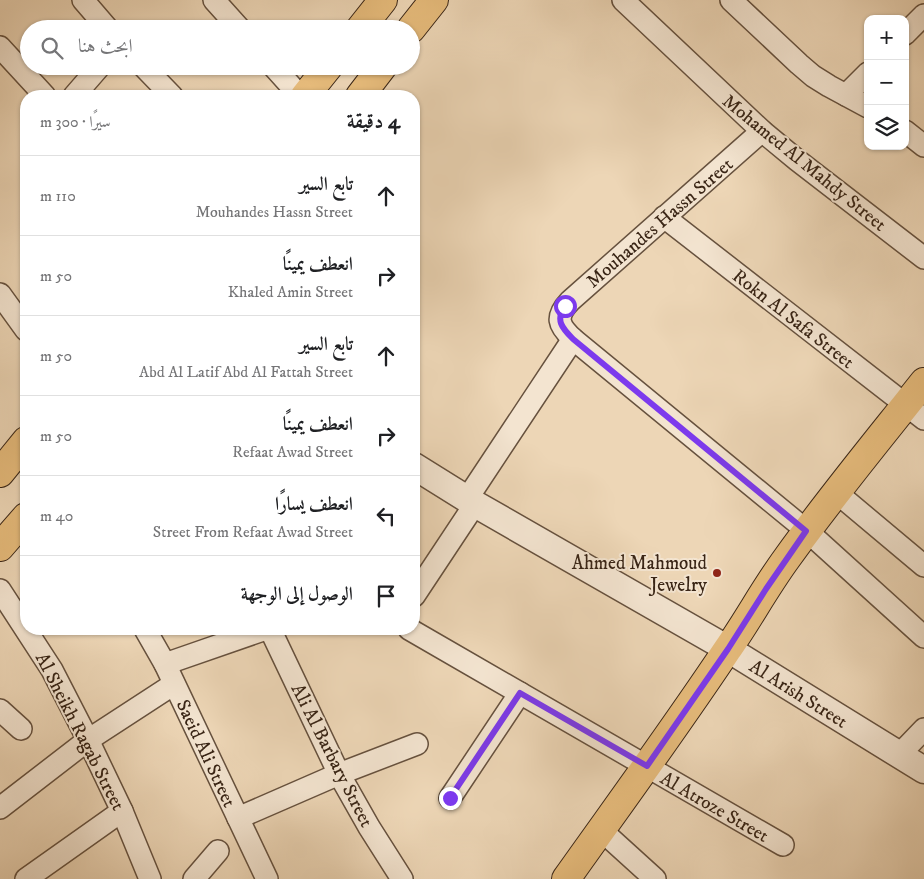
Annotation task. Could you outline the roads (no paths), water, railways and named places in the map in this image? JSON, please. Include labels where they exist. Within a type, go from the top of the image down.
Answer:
[{"type":"main road","points":[[367,20],[383,0]]},
{"type":"main road","points":[[418,20],[434,0]]},
{"type":"main road","points":[[310,90],[322,75]]},
{"type":"main road","points":[[365,90],[376,75]]},
{"type":"main road","points":[[566,879],[728,649],[806,531],[837,493],[915,412],[924,382]]},
{"type":"main road","points":[[0,547],[20,524]]},
{"type":"street","points":[[83,0],[100,20]]},
{"type":"street","points":[[214,0],[232,20]]},
{"type":"street","name":"Mohamed Al Mahdy Street","points":[[623,0],[762,131],[924,258]]},
{"type":"street","points":[[731,0],[814,76],[864,105]]},
{"type":"street","points":[[909,30],[924,15]]},
{"type":"street","points":[[0,47],[20,69]]},
{"type":"street","points":[[26,75],[39,90]]},
{"type":"street","points":[[79,90],[92,75]]},
{"type":"street","points":[[152,75],[166,90]]},
{"type":"street","points":[[281,75],[295,90]]},
{"type":"street","points":[[846,95],[864,77]]},
{"type":"street","name":"Mouhandes Hassn Street","points":[[762,131],[565,306],[560,316],[560,321],[573,339],[806,531],[924,637]]},
{"type":"street","points":[[909,134],[924,146]]},
{"type":"street","name":"Rokn Al Safa Street","points":[[664,217],[915,412]]},
{"type":"street","points":[[0,294],[20,322]]},
{"type":"street","points":[[420,586],[573,339]]},
{"type":"street","name":"Al Arish Street","points":[[420,470],[471,502],[728,649],[924,770]]},
{"type":"street","points":[[837,493],[924,566]]},
{"type":"street","name":"Al Sheikh Ragab Street","points":[[0,590],[20,621]]},
{"type":"street","name":"Al Sheikh Ragab Street","points":[[29,635],[52,670],[88,740],[122,811],[150,879]]},
{"type":"street","name":"Saeid Ali Street","points":[[148,635],[165,664],[267,879]]},
{"type":"street","points":[[165,664],[249,635]]},
{"type":"street","name":"Ali Al Barbary Street","points":[[273,635],[339,774],[401,879]]},
{"type":"street","name":"Al Atroze Street","points":[[419,635],[783,845]]},
{"type":"street","points":[[0,808],[88,740],[174,684]]},
{"type":"street","points":[[450,798],[520,693]]},
{"type":"street","points":[[0,710],[21,730]]},
{"type":"street","points":[[899,755],[924,729]]},
{"type":"street","points":[[238,818],[339,774],[417,744]]},
{"type":"street","points":[[26,879],[122,811]]},
{"type":"street","points":[[600,830],[655,879]]},
{"type":"street","points":[[194,879],[218,851]]},
{"type":"place","name":"Ahmed Mahmoud Jewelry","points":[[717,573]]}]
